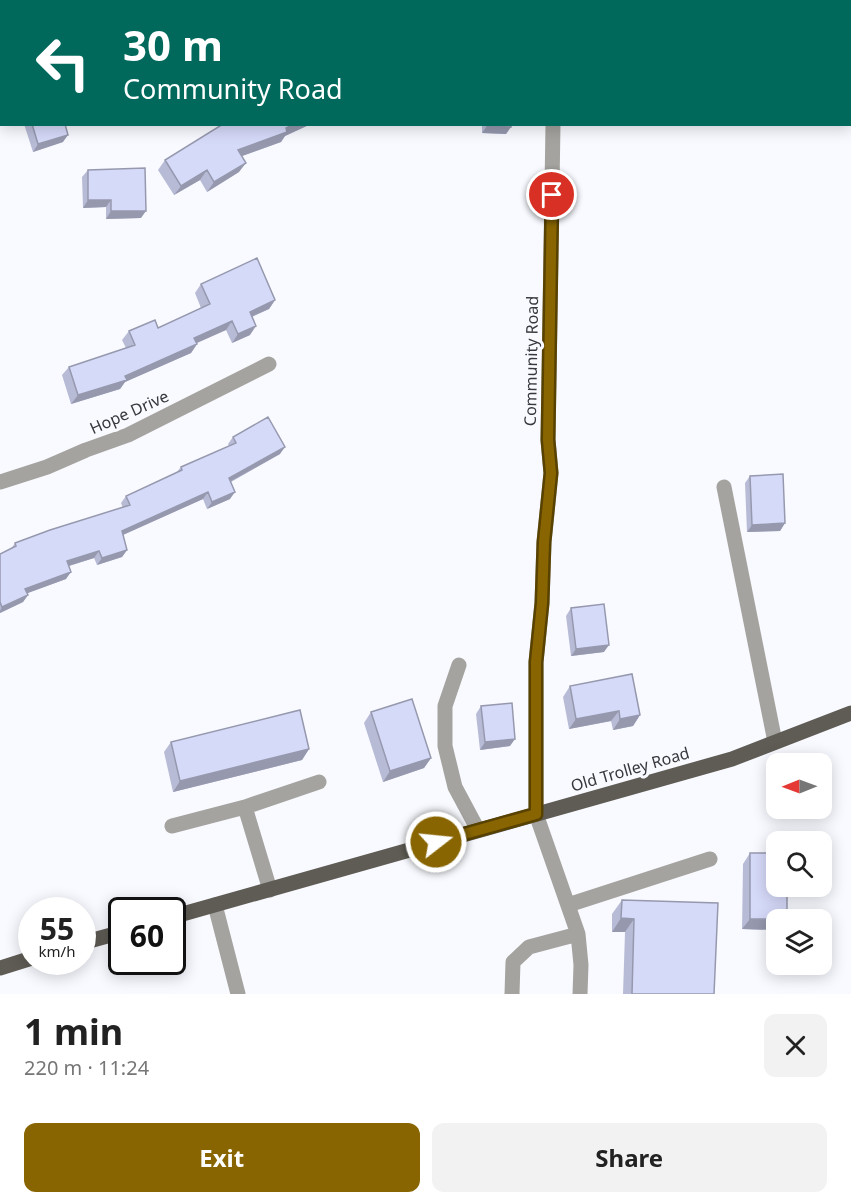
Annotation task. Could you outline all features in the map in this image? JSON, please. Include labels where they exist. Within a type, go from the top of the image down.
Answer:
[{"type":"main road","name":"Old Trolley Road","points":[[186,913],[732,759],[851,713]]},
{"type":"main road","points":[[0,968],[18,962]]},
{"type":"street","name":"Community Road","points":[[554,126],[548,440],[551,473],[536,662],[536,814],[578,934],[581,965],[580,994]]},
{"type":"street","name":"Hope Drive","points":[[0,482],[47,467],[128,435],[269,364]]},
{"type":"street","points":[[724,487],[775,742]]},
{"type":"street","points":[[459,665],[445,706],[445,746],[455,787],[478,830]]},
{"type":"street","points":[[172,826],[245,807],[319,782]]},
{"type":"street","points":[[245,807],[270,890]]},
{"type":"street","points":[[568,904],[710,859]]},
{"type":"street","points":[[215,905],[238,994]]},
{"type":"street","points":[[512,994],[513,962],[521,954],[529,947],[578,934]]},
{"type":"building","points":[[33,126],[66,126],[68,135],[38,144]]},
{"type":"building","points":[[220,126],[290,126],[286,128],[287,132],[238,150],[246,163],[214,182],[207,170],[181,186],[165,160]]},
{"type":"building","points":[[145,168],[146,211],[111,211],[111,200],[88,200],[88,170]]},
{"type":"building","points":[[257,258],[275,300],[250,312],[256,326],[238,334],[232,321],[194,338],[197,344],[125,376],[127,380],[78,395],[69,367],[135,345],[129,331],[155,320],[158,328],[210,304],[201,284]]},
{"type":"building","points":[[268,417],[285,447],[229,478],[235,492],[212,502],[208,492],[122,531],[127,550],[102,558],[99,551],[67,561],[71,572],[25,589],[28,595],[2,607],[0,602],[0,554],[16,546],[15,543],[130,505],[126,496],[182,470],[181,467],[236,443],[233,437]]},
{"type":"building","points":[[783,474],[785,523],[752,525],[750,476]]},
{"type":"building","points":[[604,604],[609,645],[576,649],[571,608]]},
{"type":"building","points":[[632,674],[640,715],[620,719],[619,711],[576,719],[570,686]]},
{"type":"building","points":[[412,699],[431,758],[390,771],[371,712]]},
{"type":"building","points":[[512,703],[515,739],[485,742],[481,706]]},
{"type":"building","points":[[300,710],[309,749],[180,781],[171,742]]},
{"type":"building","points":[[750,853],[766,853],[766,897],[787,897],[787,909],[766,909],[766,919],[750,919]]},
{"type":"building","points":[[622,900],[718,903],[714,994],[632,994],[634,919],[621,918]]},
{"type":"route","points":[[436,842],[536,814],[536,662],[551,473],[548,440],[552,195]]}]
